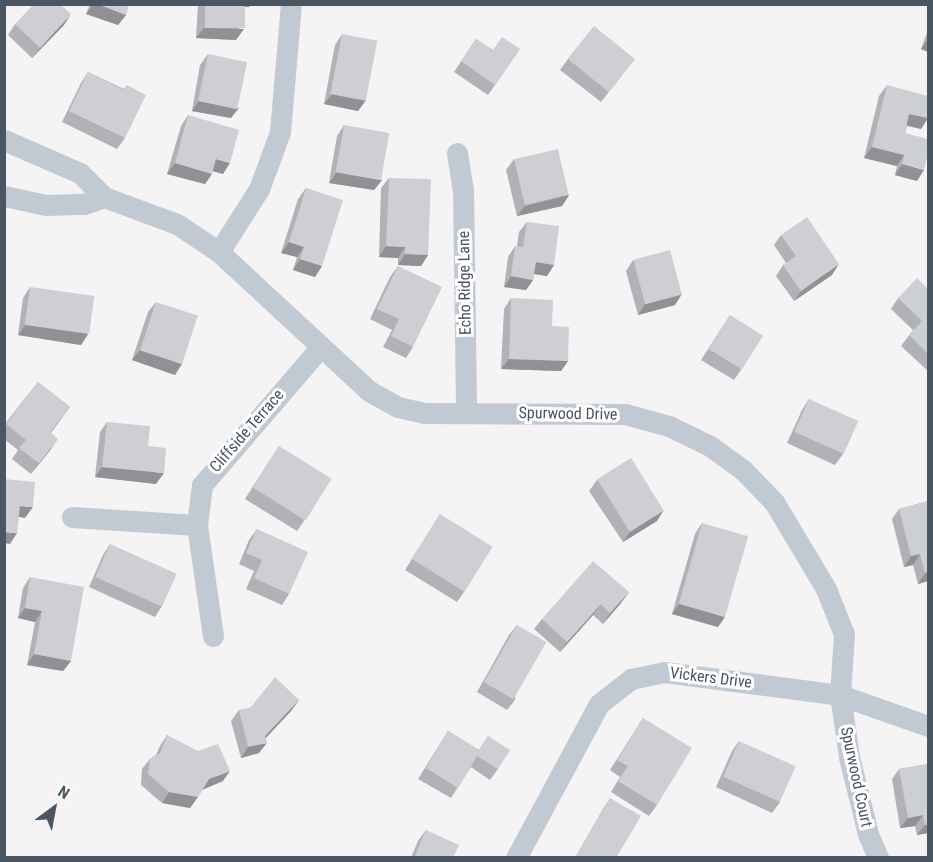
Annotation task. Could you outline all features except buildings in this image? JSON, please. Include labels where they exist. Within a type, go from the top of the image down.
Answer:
[{"type":"street","points":[[219,252],[259,189],[280,132],[291,4]]},
{"type":"street","name":"Spurwood Drive","points":[[4,141],[80,173],[104,197],[177,224],[219,252],[369,391],[398,406],[425,413],[625,414],[669,426],[710,446],[742,470],[774,502],[826,589],[844,634],[840,695]]},
{"type":"street","name":"Echo Ridge Lane","points":[[457,153],[463,189],[466,413]]},
{"type":"street","points":[[4,196],[46,206],[84,204],[104,197]]},
{"type":"street","name":"Cliffside Terrace","points":[[213,636],[196,525],[202,485],[320,348]]},
{"type":"street","points":[[72,517],[196,525]]},
{"type":"street","name":"Vickers Drive","points":[[516,858],[599,704],[631,679],[664,672],[840,695],[928,726]]},
{"type":"street","name":"Spurwood Court","points":[[840,695],[849,757],[868,834],[878,858]]}]
